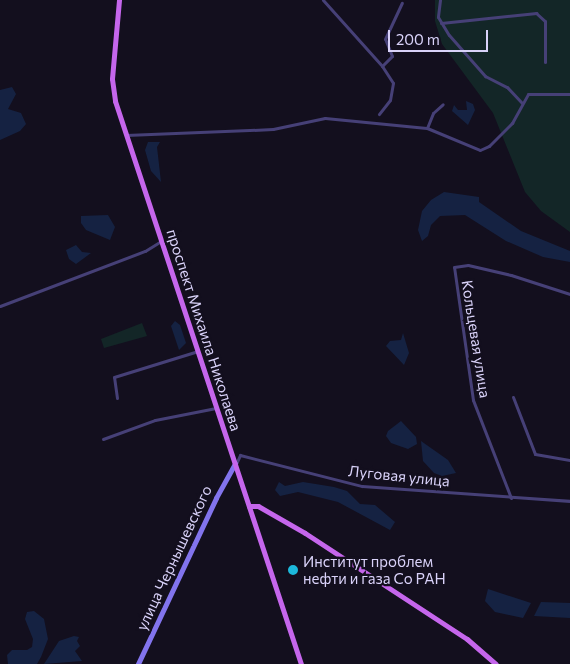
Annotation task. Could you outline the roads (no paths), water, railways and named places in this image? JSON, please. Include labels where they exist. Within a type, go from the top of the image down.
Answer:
[{"type":"main road","name":"проспект Михаила Николаева","points":[[119,0],[112,85],[126,135],[301,664]]},
{"type":"main road","name":"улица Чернышевского","points":[[138,664],[216,498],[235,464]]},
{"type":"main road","points":[[249,506],[258,506],[305,533],[467,639],[496,664]]},
{"type":"street","points":[[323,0],[382,66],[394,88],[378,114]]},
{"type":"street","points":[[440,0],[438,17],[441,23],[485,76],[507,87],[522,103]]},
{"type":"street","points":[[382,66],[392,56],[385,39],[402,3]]},
{"type":"street","points":[[441,23],[536,13],[546,21],[545,62]]},
{"type":"street","points":[[126,135],[273,129],[325,118],[427,128],[473,149],[484,149],[512,123],[522,103],[532,93],[570,94]]},
{"type":"street","points":[[427,128],[433,112],[444,104]]},
{"type":"street","points":[[0,306],[145,251],[162,241]]},
{"type":"street","name":"Кольцевая улица","points":[[511,498],[472,400],[454,267],[468,265],[511,275],[570,294]]},
{"type":"street","points":[[117,398],[114,377],[198,350]]},
{"type":"street","name":"Кольцевая улица","points":[[513,397],[535,454],[570,460]]},
{"type":"street","points":[[103,439],[155,420],[217,408]]},
{"type":"street","name":"Луговая улица","points":[[235,464],[240,455],[362,486],[570,501]]},
{"type":"water","points":[[12,87],[16,94],[8,109],[21,113],[26,124],[20,131],[0,140],[0,90]]},
{"type":"water","points":[[466,101],[473,104],[475,110],[468,125],[452,111],[454,105],[458,110],[467,110]]},
{"type":"water","points":[[148,142],[160,142],[157,147],[161,182],[151,171],[145,150]]},
{"type":"water","points":[[444,192],[479,197],[479,202],[521,231],[570,251],[570,262],[543,257],[506,241],[465,215],[440,216],[431,225],[428,236],[422,241],[418,230],[422,211],[431,200]]},
{"type":"water","points":[[108,215],[115,227],[110,240],[86,230],[81,223],[81,216]]},
{"type":"water","points":[[76,245],[82,252],[91,253],[76,264],[69,259],[66,250]]},
{"type":"water","points":[[175,321],[180,325],[186,343],[179,350],[171,326]]},
{"type":"water","points":[[403,333],[409,353],[404,365],[386,346],[390,341],[401,340]]},
{"type":"water","points":[[401,421],[416,437],[417,444],[408,449],[391,443],[386,436],[388,431]]},
{"type":"water","points":[[421,441],[448,460],[456,473],[442,476],[434,473],[423,461]]},
{"type":"water","points":[[279,482],[285,486],[303,482],[347,491],[360,504],[375,505],[395,522],[390,530],[338,502],[298,492],[280,496],[275,490]]},
{"type":"water","points":[[488,589],[531,603],[523,618],[495,612],[485,601]]},
{"type":"water","points":[[541,602],[570,603],[570,618],[534,616]]},
{"type":"water","points":[[34,611],[44,619],[48,639],[41,657],[37,664],[8,664],[7,655],[12,650],[27,650],[32,647],[33,639],[25,619],[27,612]]},
{"type":"water","points":[[74,636],[79,637],[77,641],[80,646],[75,651],[82,661],[44,664],[59,641]]},
{"type":"place","name":"Институт проблем нефти и газа Со РАН","points":[[293,570]]}]
